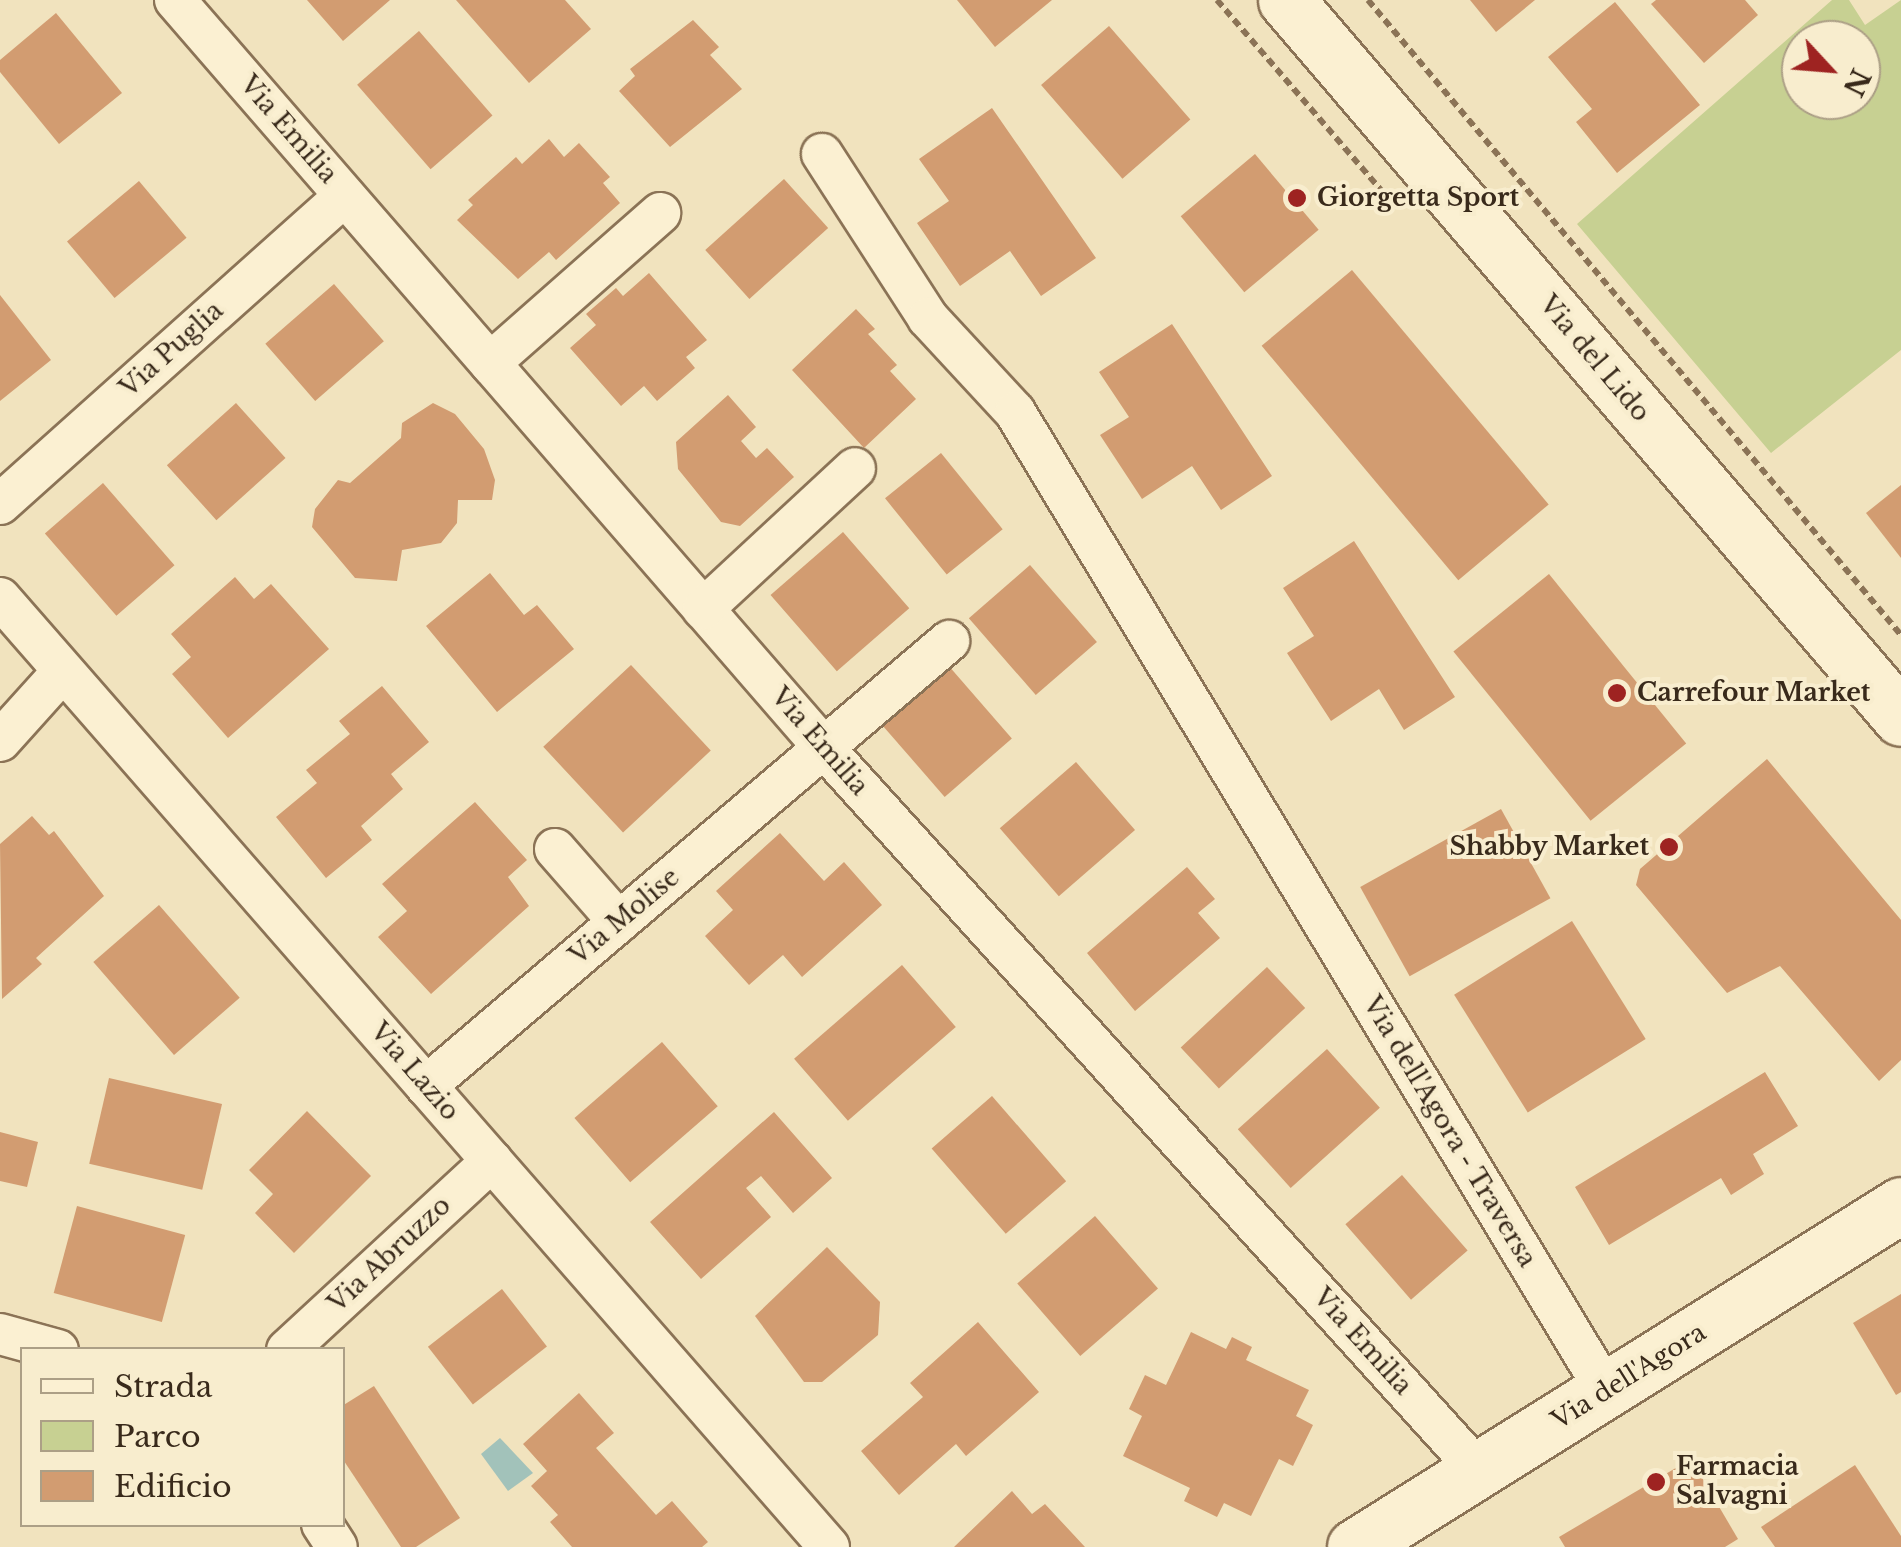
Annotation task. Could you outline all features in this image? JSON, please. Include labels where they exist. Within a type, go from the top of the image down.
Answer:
[{"type":"main road","name":"Via del Lido","points":[[1286,0],[1901,718]]},
{"type":"main road","name":"Via dell'Agora","points":[[1355,1547],[1901,1205]]},
{"type":"street","name":"Via Emilia","points":[[175,0],[824,748],[1478,1470]]},
{"type":"street","name":"Via dell'Agora - Traversa","points":[[822,154],[928,318],[1015,412],[1606,1391]]},
{"type":"street","name":"Via Puglia","points":[[0,504],[345,196]]},
{"type":"street","points":[[490,363],[660,213]]},
{"type":"street","points":[[703,609],[855,468]]},
{"type":"street","name":"Via Lazio","points":[[0,598],[828,1547]]},
{"type":"street","name":"Via Molise","points":[[426,1086],[949,640]]},
{"type":"street","points":[[0,741],[64,671]]},
{"type":"street","points":[[556,850],[619,922]]},
{"type":"street","name":"Via Abruzzo","points":[[291,1347],[492,1161]]},
{"type":"street","points":[[0,1334],[47,1347]]},
{"type":"path","points":[[1217,0],[1374,182]]},
{"type":"path","points":[[1368,0],[1901,635]]},
{"type":"green space","points":[[1832,0],[1849,0],[1862,20],[1809,20]]},
{"type":"green space","points":[[1901,0],[1901,350],[1771,453],[1577,224],[1781,45],[1781,120],[1881,120],[1881,20],[1872,20]]},
{"type":"water","points":[[500,1438],[533,1473],[508,1491],[481,1454]]},
{"type":"building","points":[[307,0],[390,0],[343,41]]},
{"type":"building","points":[[456,0],[565,0],[591,29],[529,83]]},
{"type":"building","points":[[957,0],[1052,0],[995,47]]},
{"type":"building","points":[[1470,0],[1535,0],[1496,32]]},
{"type":"building","points":[[1656,0],[1745,0],[1758,15],[1704,63],[1651,4]]},
{"type":"building","points":[[1615,2],[1700,105],[1617,173],[1576,122],[1592,109],[1548,57]]},
{"type":"building","points":[[56,13],[122,93],[59,144],[0,72],[0,60]]},
{"type":"building","points":[[693,20],[719,47],[710,55],[742,89],[670,147],[619,91],[635,76],[630,69]]},
{"type":"building","points":[[1109,26],[1190,120],[1122,179],[1041,85]]},
{"type":"building","points":[[419,31],[492,116],[431,169],[357,85]]},
{"type":"building","points":[[992,108],[1096,258],[1041,296],[1010,251],[960,286],[917,223],[949,201],[919,159]]},
{"type":"building","points":[[549,139],[564,157],[579,143],[610,177],[603,183],[620,203],[556,260],[549,252],[518,279],[457,220],[473,205],[468,200],[516,157],[522,164]]},
{"type":"building","points":[[1255,154],[1319,230],[1244,292],[1181,216]]},
{"type":"building","points":[[784,179],[828,228],[749,299],[705,250]]},
{"type":"building","points":[[139,181],[187,238],[115,298],[67,241]]},
{"type":"building","points":[[1352,270],[1549,504],[1458,580],[1262,346]]},
{"type":"building","points":[[649,273],[707,340],[686,357],[695,368],[657,401],[644,386],[621,406],[570,348],[596,325],[586,314],[616,288],[623,296]]},
{"type":"building","points":[[334,284],[384,341],[315,401],[265,344]]},
{"type":"building","points":[[0,295],[51,360],[0,401]]},
{"type":"building","points":[[856,309],[875,329],[868,334],[897,365],[890,371],[916,399],[864,448],[792,370]]},
{"type":"building","points":[[1172,324],[1272,476],[1221,510],[1192,466],[1142,499],[1100,435],[1129,417],[1099,372]]},
{"type":"building","points":[[728,395],[756,427],[741,441],[756,458],[767,448],[794,477],[740,526],[721,522],[678,469],[676,442]]},
{"type":"building","points":[[236,403],[286,458],[216,520],[167,465]]},
{"type":"building","points":[[433,403],[455,414],[484,449],[495,480],[492,500],[458,500],[457,523],[441,543],[402,550],[397,581],[355,578],[312,527],[315,509],[338,480],[350,483],[401,438],[402,423]]},
{"type":"building","points":[[941,453],[1003,529],[947,574],[885,498]]},
{"type":"building","points":[[103,483],[175,565],[116,616],[45,534]]},
{"type":"building","points":[[1901,485],[1901,558],[1866,513]]},
{"type":"building","points":[[843,532],[909,608],[837,671],[771,595]]},
{"type":"building","points":[[1354,541],[1455,697],[1404,730],[1379,689],[1331,721],[1287,653],[1314,636],[1283,588]]},
{"type":"building","points":[[1030,565],[1097,642],[1036,695],[969,618]]},
{"type":"building","points":[[490,573],[524,615],[537,605],[574,649],[497,712],[426,626]]},
{"type":"building","points":[[1549,574],[1686,743],[1591,821],[1453,651]]},
{"type":"building","points":[[235,577],[254,599],[271,584],[329,649],[228,738],[172,674],[191,657],[171,634]]},
{"type":"building","points":[[941,657],[1012,739],[945,797],[874,715]]},
{"type":"building","points":[[631,665],[711,751],[623,832],[543,747]]},
{"type":"building","points":[[382,686],[429,742],[391,774],[403,789],[361,826],[372,840],[326,878],[276,817],[317,783],[306,770],[350,734],[339,721]]},
{"type":"building","points":[[1767,759],[1901,920],[1901,1060],[1879,1081],[1780,966],[1727,993],[1636,885],[1640,869]]},
{"type":"building","points":[[1076,762],[1135,830],[1059,896],[1000,828]]},
{"type":"building","points":[[475,802],[527,860],[508,877],[529,906],[431,994],[378,937],[407,911],[382,884]]},
{"type":"building","points":[[1501,809],[1550,898],[1410,976],[1360,887]]},
{"type":"building","points":[[32,816],[49,835],[54,831],[104,896],[36,958],[42,964],[2,999],[0,844]]},
{"type":"building","points":[[780,833],[824,881],[844,862],[882,905],[802,977],[783,955],[749,985],[705,936],[733,910],[716,891]]},
{"type":"building","points":[[1187,867],[1215,899],[1198,913],[1220,938],[1135,1011],[1087,953]]},
{"type":"building","points":[[159,905],[240,998],[174,1055],[93,962]]},
{"type":"building","points":[[1572,921],[1646,1039],[1528,1113],[1454,995]]},
{"type":"building","points":[[902,965],[956,1027],[848,1121],[794,1059]]},
{"type":"building","points":[[1267,967],[1305,1008],[1219,1088],[1181,1047]]},
{"type":"building","points":[[662,1042],[718,1106],[630,1182],[574,1118]]},
{"type":"building","points":[[1327,1049],[1380,1108],[1291,1188],[1238,1129]]},
{"type":"building","points":[[1765,1072],[1798,1126],[1753,1154],[1764,1174],[1731,1195],[1721,1178],[1609,1245],[1575,1187]]},
{"type":"building","points":[[109,1078],[222,1104],[202,1190],[89,1164]]},
{"type":"building","points":[[992,1096],[1066,1181],[1006,1234],[932,1148]]},
{"type":"building","points":[[307,1111],[371,1176],[294,1253],[255,1213],[273,1194],[249,1170]]},
{"type":"building","points":[[774,1112],[832,1178],[793,1213],[761,1176],[746,1188],[771,1217],[701,1279],[650,1222]]},
{"type":"building","points":[[0,1132],[38,1142],[27,1187],[0,1181]]},
{"type":"building","points":[[1402,1175],[1468,1250],[1411,1300],[1345,1224]]},
{"type":"building","points":[[77,1206],[185,1235],[162,1322],[54,1293]]},
{"type":"building","points":[[1095,1216],[1158,1288],[1080,1356],[1017,1284]]},
{"type":"building","points":[[827,1247],[880,1302],[878,1335],[822,1382],[804,1382],[755,1316]]},
{"type":"building","points":[[502,1289],[547,1347],[473,1404],[428,1347]]},
{"type":"building","points":[[1901,1294],[1901,1392],[1896,1395],[1853,1323]]},
{"type":"building","points":[[978,1322],[1039,1392],[966,1456],[956,1444],[899,1495],[861,1451],[923,1397],[910,1383]]},
{"type":"building","points":[[1191,1332],[1226,1349],[1232,1337],[1252,1347],[1246,1360],[1309,1390],[1296,1416],[1313,1425],[1293,1466],[1279,1459],[1251,1516],[1224,1503],[1217,1517],[1184,1501],[1190,1488],[1123,1456],[1142,1416],[1129,1409],[1145,1375],[1166,1385]]},
{"type":"building","points":[[374,1386],[460,1518],[416,1547],[401,1547],[345,1463],[345,1404]]},
{"type":"building","points":[[579,1393],[614,1433],[596,1448],[656,1515],[672,1501],[708,1542],[702,1547],[572,1547],[550,1522],[558,1515],[531,1486],[547,1471],[523,1444]]},
{"type":"building","points":[[1691,1459],[1738,1539],[1725,1547],[1565,1547],[1559,1537]]},
{"type":"building","points":[[1855,1465],[1901,1536],[1901,1547],[1775,1547],[1761,1527]]},
{"type":"building","points":[[1012,1491],[1032,1514],[1045,1504],[1085,1547],[954,1547]]},
{"type":"place","name":"Giorgetta Sport","points":[[1297,198]]},
{"type":"place","name":"Carrefour Market","points":[[1617,693]]},
{"type":"place","name":"Shabby Market","points":[[1669,847]]},
{"type":"place","name":"Farmacia Salvagni","points":[[1656,1482]]}]
